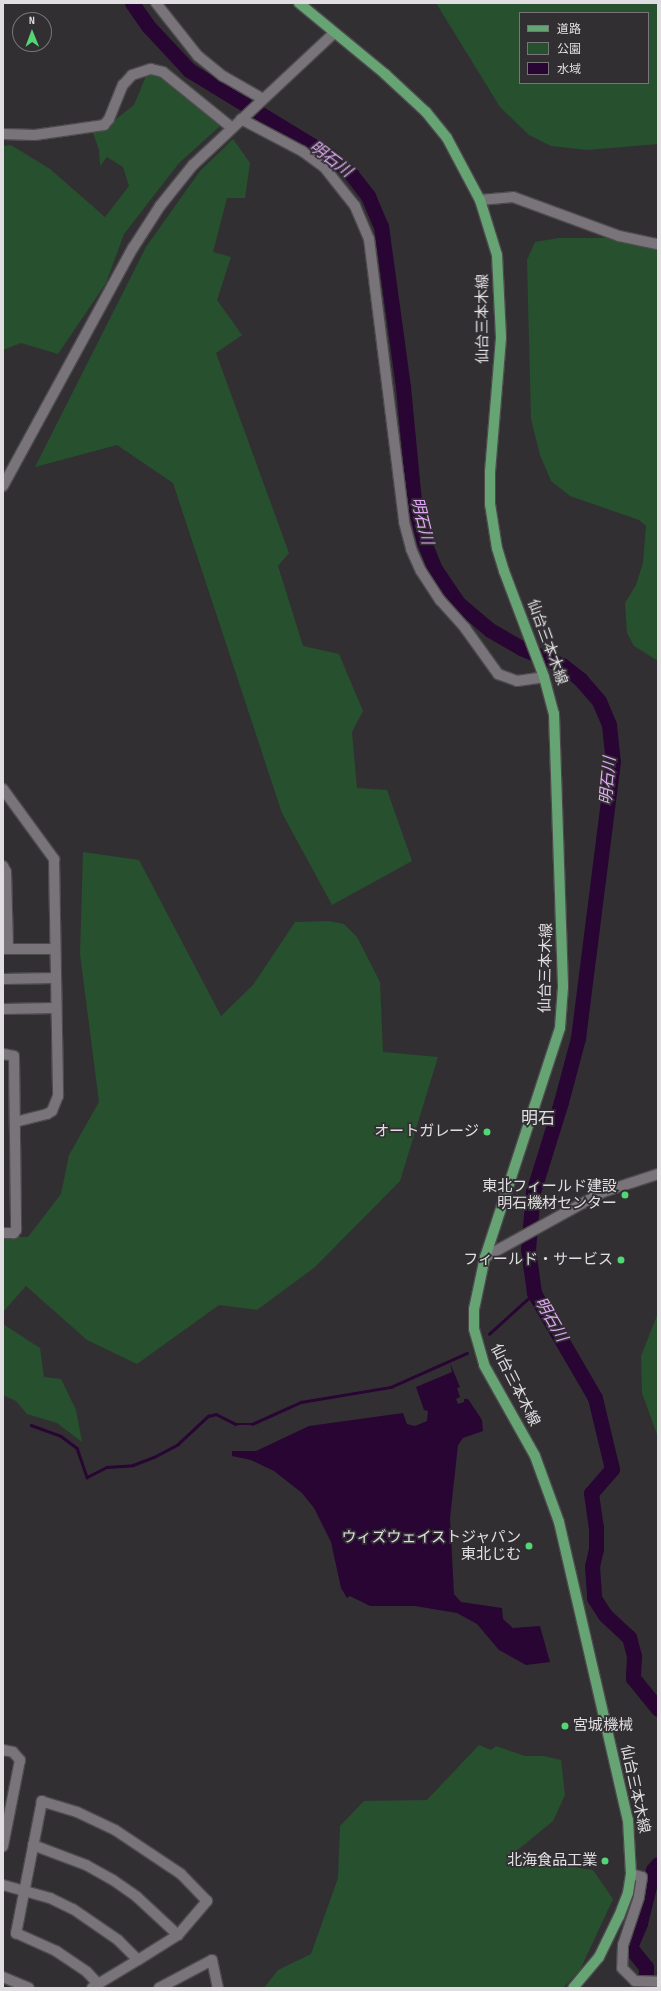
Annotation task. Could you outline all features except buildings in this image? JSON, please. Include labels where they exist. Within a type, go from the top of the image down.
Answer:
[{"type":"main road","name":"仙台三本木線","points":[[299,3],[385,74],[426,112],[447,138],[480,200],[496,255],[501,317],[490,471],[490,504],[500,560],[532,643],[552,703],[557,738],[562,1010],[547,1069],[485,1257],[474,1308],[476,1340],[484,1365],[535,1456],[559,1522],[628,1820],[631,1874],[628,1892],[609,1938],[599,1956],[573,1988]]},
{"type":"street","points":[[156,3],[198,56],[223,76],[262,100]]},
{"type":"street","points":[[3,486],[144,230],[175,185],[231,127],[334,33]]},
{"type":"street","points":[[3,134],[35,135],[104,125],[109,119],[123,85],[132,75],[151,70],[163,72],[231,127]]},
{"type":"street","points":[[242,118],[302,152],[324,167],[355,206],[368,239],[404,522],[411,549],[420,571],[440,600],[465,628],[498,674],[517,681],[542,672]]},
{"type":"street","points":[[480,200],[513,197],[619,236],[658,244]]},
{"type":"street","points":[[3,789],[54,859],[56,1102],[47,1114],[14,1122]]},
{"type":"street","points":[[3,866],[6,872],[5,949],[55,949]]},
{"type":"street","points":[[3,979],[56,978]]},
{"type":"street","points":[[3,1009],[56,1008]]},
{"type":"street","points":[[3,1054],[14,1056],[16,1230],[14,1233],[3,1233]]},
{"type":"street","points":[[485,1257],[603,1192],[658,1174]]},
{"type":"street","points":[[3,1750],[13,1752],[20,1760]]},
{"type":"street","points":[[3,1756],[20,1760]]},
{"type":"street","points":[[3,1844],[20,1760]]},
{"type":"street","points":[[42,1801],[90,1818],[144,1847],[181,1874],[207,1901],[178,1935],[95,1986],[86,1972],[62,1954],[16,1933],[34,1845],[42,1801]]},
{"type":"street","points":[[34,1845],[86,1865],[113,1880],[137,1897],[178,1935]]},
{"type":"street","points":[[631,1874],[642,1877],[640,1897],[623,1945],[620,1961],[622,1968],[635,1981],[650,1981]]},
{"type":"street","points":[[3,1885],[25,1890],[73,1909],[118,1940],[138,1960]]},
{"type":"street","points":[[160,1988],[212,1960],[218,1988]]},
{"type":"street","points":[[3,1976],[29,1988]]},
{"type":"green space","points":[[436,3],[658,3],[658,144],[587,150],[551,146],[529,135],[500,107]]},
{"type":"green space","points":[[156,73],[165,78],[220,126],[179,163],[124,234],[106,283],[58,354],[21,343],[3,350],[3,146],[11,145],[50,169],[105,217],[129,186],[123,167],[107,157],[100,166],[99,150],[93,133],[106,127],[134,105],[146,76]]},
{"type":"green space","points":[[233,139],[250,163],[245,198],[227,198],[213,252],[231,257],[217,300],[242,335],[216,353],[289,553],[278,566],[303,646],[339,654],[363,711],[352,732],[357,788],[387,790],[412,861],[332,905],[282,813],[173,483],[117,445],[35,467],[146,247],[200,171]]},
{"type":"green space","points":[[559,238],[633,238],[658,242],[658,661],[634,646],[627,633],[625,603],[636,585],[643,563],[646,526],[639,520],[570,496],[551,481],[540,455],[531,419],[527,260],[535,242]]},
{"type":"green space","points":[[83,852],[139,860],[221,1016],[253,985],[295,922],[328,921],[344,924],[357,937],[380,982],[383,1052],[438,1057],[400,1181],[315,1267],[257,1310],[219,1305],[137,1364],[87,1340],[26,1286],[3,1312],[3,1237],[28,1237],[61,1194],[69,1155],[99,1102],[80,954]]},
{"type":"green space","points":[[658,1313],[658,1437],[642,1393],[641,1356]]},
{"type":"green space","points":[[3,1324],[40,1348],[44,1377],[61,1379],[76,1410],[82,1442],[57,1423],[27,1414],[16,1401],[3,1395]]},
{"type":"green space","points":[[479,1745],[491,1750],[496,1746],[525,1756],[544,1756],[561,1760],[565,1795],[553,1821],[509,1857],[593,1870],[613,1899],[580,1970],[563,1988],[264,1988],[278,1970],[311,1954],[338,1878],[340,1826],[364,1801],[427,1800]]},
{"type":"water","points":[[450,1363],[460,1387],[457,1388],[460,1397],[456,1399],[458,1404],[464,1402],[464,1399],[468,1399],[482,1420],[483,1431],[463,1438],[458,1445],[450,1518],[454,1594],[461,1602],[502,1608],[503,1619],[513,1628],[540,1626],[550,1662],[526,1665],[499,1650],[477,1624],[457,1613],[415,1606],[370,1606],[350,1596],[347,1598],[341,1588],[331,1542],[314,1508],[302,1493],[274,1471],[251,1460],[232,1456],[232,1451],[256,1451],[309,1426],[403,1413],[407,1424],[415,1426],[427,1421],[428,1411],[424,1410],[416,1387],[452,1372]]},
{"type":"waterway","name":"明石川","points":[[132,3],[149,27],[189,70],[331,157],[351,174],[368,196],[381,226],[403,387],[414,502],[424,542],[435,569],[458,603],[490,630],[521,648],[562,665],[580,679],[599,701],[609,725],[613,761],[578,1038],[561,1102],[533,1192],[528,1249],[534,1293],[595,1398],[612,1469],[591,1493],[596,1527],[596,1549],[592,1566],[594,1598],[605,1615],[629,1637],[634,1656],[633,1678],[658,1709]]},
{"type":"waterway","points":[[489,1334],[534,1293]]},
{"type":"waterway","points":[[31,1425],[61,1436],[77,1448],[87,1477],[107,1467],[133,1465],[154,1457],[178,1444],[208,1416],[216,1414],[236,1424],[252,1424],[301,1402],[391,1387],[467,1353]]},
{"type":"waterway","name":"明石川","points":[[646,1988],[646,1967],[630,1947],[640,1923],[653,1870],[658,1864]]},
{"type":"place","name":"オートガレージ","points":[[487,1132]]},
{"type":"place","name":"東北フィールド建設 明石機材センター","points":[[625,1195]]},
{"type":"place","name":"フィールド・サービス","points":[[621,1260]]},
{"type":"place","name":"ウィズウェイストジャパン 東北じむ","points":[[529,1546]]},
{"type":"place","name":"宮城機械","points":[[565,1726]]},
{"type":"place","name":"北海食品工業","points":[[605,1861]]},
{"type":"district","name":"明石","points":[[538,1120]]}]
